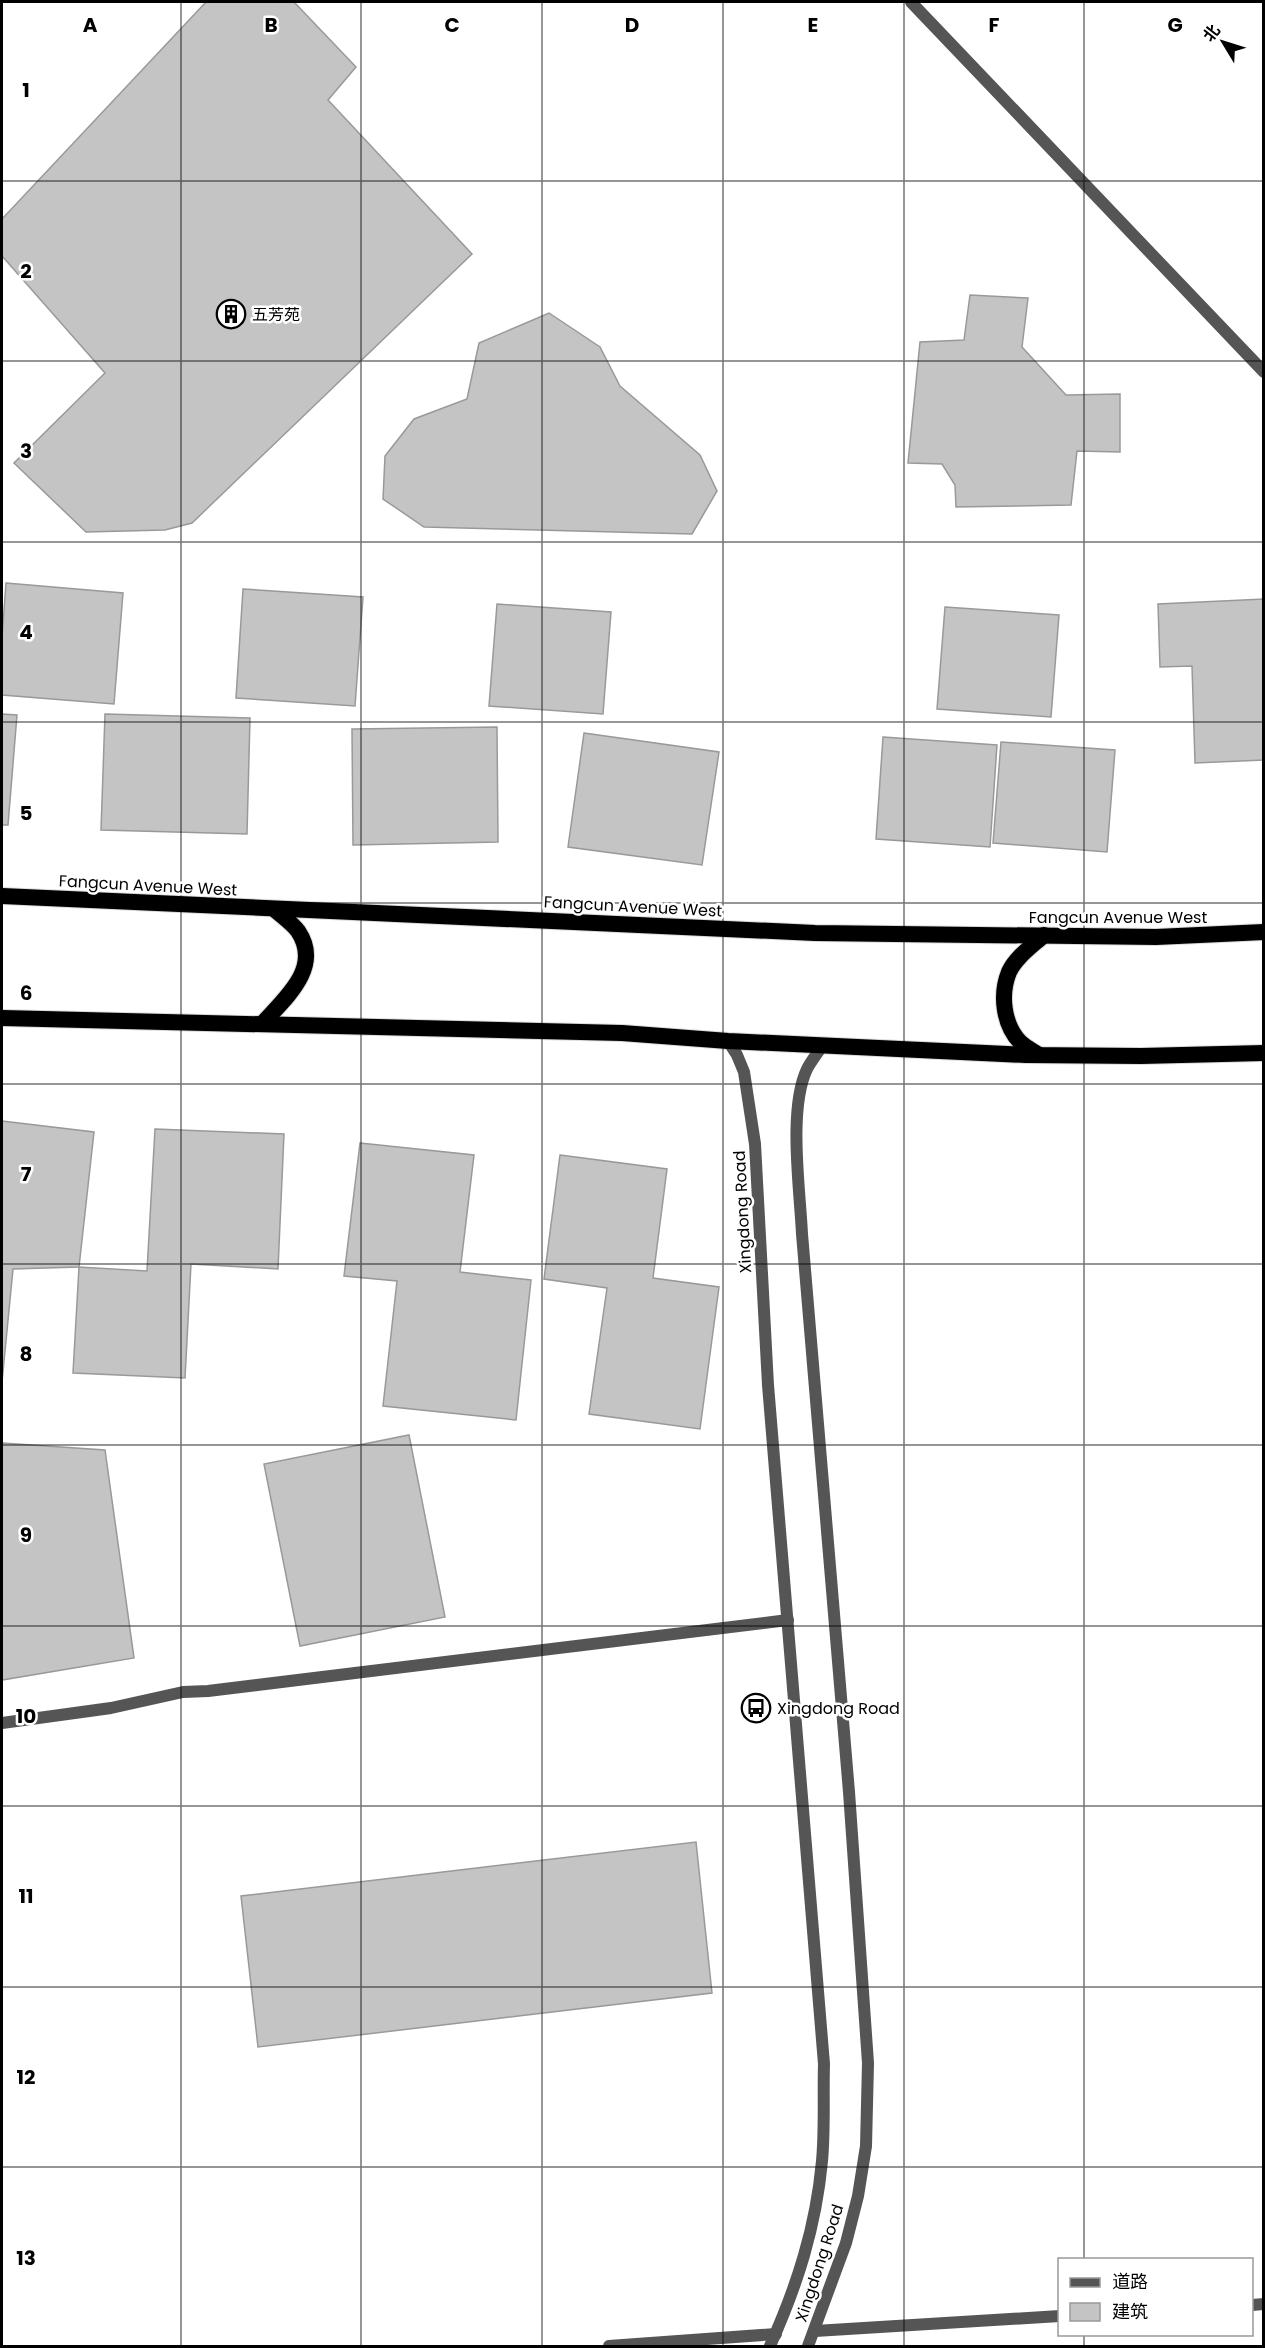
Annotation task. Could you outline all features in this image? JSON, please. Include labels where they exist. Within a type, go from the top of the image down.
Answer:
[{"type":"highway","name":"Fangcun Avenue West","points":[[2,897],[814,933],[1156,937],[1263,932]]},
{"type":"highway","points":[[262,1024],[297,984],[306,966],[306,949],[299,932],[274,909]]},
{"type":"highway","points":[[1039,1055],[1019,1041],[1008,1022],[1002,1000],[1010,971],[1023,954],[1044,935]]},
{"type":"highway","points":[[2,1018],[622,1033],[822,1046],[1039,1055],[1141,1056],[1263,1053]]},
{"type":"street","points":[[911,2],[1263,372]]},
{"type":"street","name":"Xingdong Road","points":[[728,1041],[744,1072],[755,1144],[768,1385],[824,2064],[822,2161],[808,2247],[790,2303],[770,2346]]},
{"type":"street","name":"Xingdong Road","points":[[808,2346],[846,2243],[858,2196],[866,2146],[868,2063],[849,1792],[803,1246],[798,1155],[799,1099],[807,1070],[822,1046]]},
{"type":"street","points":[[2,1723],[111,1708],[183,1692],[208,1691],[789,1620]]},
{"type":"street","points":[[815,2331],[1058,2316]]},
{"type":"street","points":[[609,2346],[776,2334]]},
{"type":"building","name":"五芳苑","points":[[206,2],[294,2],[356,67],[328,100],[472,254],[192,523],[165,530],[86,532],[14,463],[105,373],[2,256],[2,219]]},
{"type":"building","points":[[970,295],[1028,298],[1022,347],[1066,395],[1120,394],[1120,452],[1077,451],[1071,505],[956,507],[955,485],[942,464],[908,463],[920,342],[964,340]]},
{"type":"building","points":[[549,313],[600,347],[620,386],[700,455],[717,491],[692,534],[424,527],[383,499],[385,456],[414,419],[467,399],[479,343]]},
{"type":"building","points":[[6,583],[123,593],[114,704],[2,695],[2,638]]},
{"type":"building","points":[[243,589],[363,597],[355,706],[236,698]]},
{"type":"building","points":[[1264,599],[1264,760],[1195,763],[1192,666],[1160,667],[1158,604]]},
{"type":"building","points":[[497,604],[611,612],[603,714],[489,706]]},
{"type":"building","points":[[945,607],[1059,615],[1051,717],[937,709]]},
{"type":"building","points":[[2,714],[17,715],[8,825],[2,825]]},
{"type":"building","points":[[105,714],[250,718],[247,834],[101,830]]},
{"type":"building","points":[[497,727],[498,842],[353,845],[352,729]]},
{"type":"building","points":[[584,733],[719,752],[702,865],[568,847]]},
{"type":"building","points":[[883,737],[997,745],[990,847],[876,839]]},
{"type":"building","points":[[1001,742],[1115,750],[1107,852],[993,843]]},
{"type":"building","points":[[2,1121],[94,1132],[79,1267],[13,1269],[2,1382]]},
{"type":"building","points":[[155,1129],[284,1134],[278,1269],[191,1264],[185,1378],[73,1373],[79,1267],[147,1271]]},
{"type":"building","points":[[360,1143],[474,1155],[460,1272],[531,1280],[516,1420],[383,1406],[397,1281],[344,1276]]},
{"type":"building","points":[[560,1155],[667,1169],[653,1278],[719,1287],[700,1429],[589,1414],[607,1288],[544,1279]]},
{"type":"building","points":[[409,1435],[445,1617],[300,1646],[264,1464]]},
{"type":"building","points":[[2,1443],[105,1450],[134,1658],[2,1680]]},
{"type":"building","points":[[696,1842],[712,1993],[258,2047],[241,1896]]},
{"type":"place","name":"五芳苑","points":[[231,314]]},
{"type":"place","name":"Xingdong Road","points":[[756,1708]]}]
